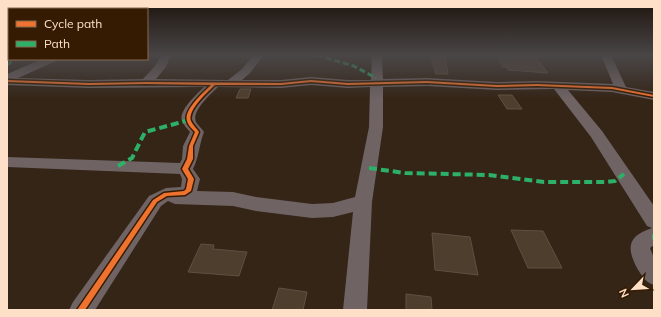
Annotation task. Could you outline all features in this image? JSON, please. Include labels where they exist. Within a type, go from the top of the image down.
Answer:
[{"type":"street","points":[[7,78],[26,70]]},
{"type":"street","points":[[146,83],[158,70]]},
{"type":"street","points":[[185,169],[190,159],[191,146],[197,132],[189,120],[189,112],[198,100],[247,70]]},
{"type":"street","points":[[355,310],[363,202],[376,127],[376,70]]},
{"type":"street","points":[[613,70],[621,89]]},
{"type":"street","points":[[7,81],[89,84],[282,84],[311,81],[338,84],[427,82],[496,86],[537,85],[621,89],[654,96]]},
{"type":"street","points":[[558,86],[589,122],[617,162],[654,221]]},
{"type":"street","points":[[7,162],[185,169]]},
{"type":"street","points":[[81,310],[155,201],[162,196],[186,193],[189,190],[190,179],[185,169]]},
{"type":"street","points":[[162,196],[233,199],[256,204],[312,211],[333,210],[363,202]]},
{"type":"street","points":[[654,235],[641,244],[639,249],[641,255],[654,275]]},
{"type":"building","points":[[435,70],[447,70],[448,74],[436,74]]},
{"type":"building","points":[[508,70],[546,70],[548,73]]},
{"type":"building","points":[[240,89],[251,89],[248,98],[236,98]]},
{"type":"building","points":[[498,95],[512,95],[522,109],[507,109]]},
{"type":"building","points":[[511,230],[543,231],[562,268],[528,268]]},
{"type":"building","points":[[432,233],[470,237],[478,275],[435,270]]},
{"type":"building","points":[[201,244],[214,245],[213,249],[247,252],[239,276],[188,272]]},
{"type":"building","points":[[279,288],[307,292],[303,310],[272,310]]},
{"type":"building","points":[[406,294],[431,297],[432,310],[406,310]]},
{"type":"marked path","points":[[362,70],[376,78]]},
{"type":"marked path","points":[[118,166],[132,158],[145,132],[189,120]]},
{"type":"marked path","points":[[369,168],[405,173],[489,175],[544,182],[607,182],[615,181],[624,174]]},
{"type":"cycle path","points":[[7,81],[89,84],[281,84],[311,81],[348,84],[427,82],[497,86],[537,85],[612,88],[654,96]]},
{"type":"cycle path","points":[[81,310],[155,201],[166,194],[185,193],[189,190],[191,179],[185,169],[190,159],[191,146],[197,132],[189,121],[190,112],[197,101],[214,84]]}]
